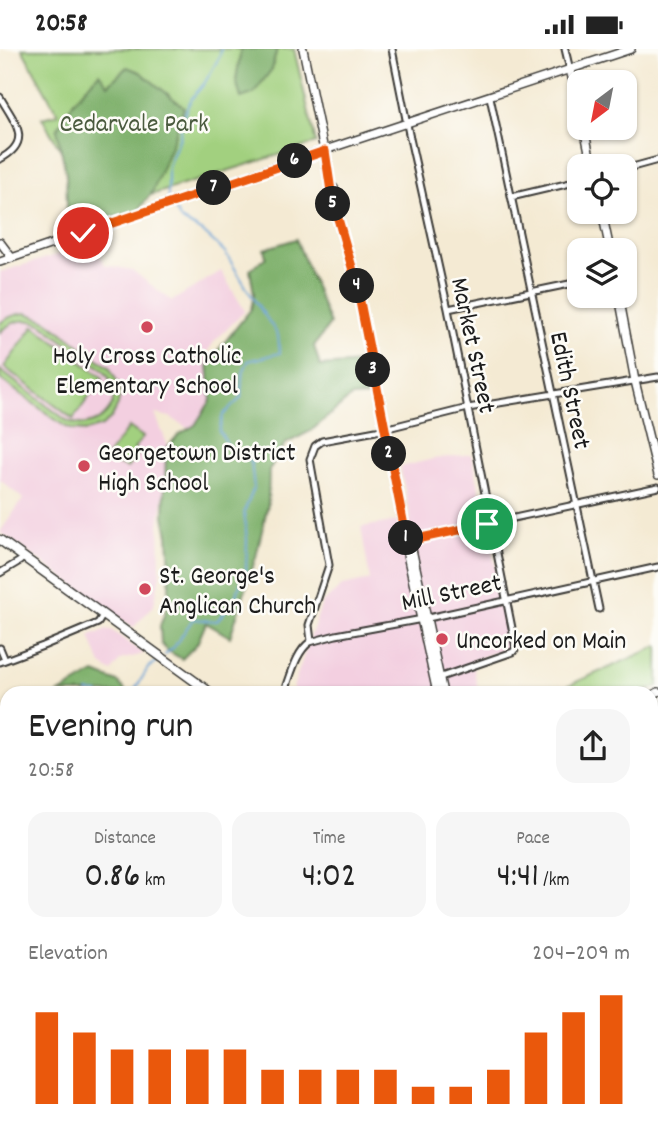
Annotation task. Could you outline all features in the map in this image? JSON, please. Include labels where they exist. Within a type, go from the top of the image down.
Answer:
[{"type":"main road","points":[[303,49],[328,176],[340,206],[340,225],[356,281],[407,541],[406,550],[440,686]]},
{"type":"main road","points":[[0,262],[631,49]]},
{"type":"main road","points":[[0,242],[12,258]]},
{"type":"main road","points":[[621,308],[635,381],[658,475]]},
{"type":"main road","points":[[0,540],[201,686]]},
{"type":"main road","points":[[437,678],[437,686]]},
{"type":"street","name":"Market Street","points":[[392,49],[492,523],[515,650],[437,678]]},
{"type":"street","points":[[565,49],[570,69]]},
{"type":"street","points":[[0,97],[20,132],[19,143],[12,153],[0,159]]},
{"type":"street","name":"Edith Street","points":[[491,97],[599,610]]},
{"type":"street","points":[[637,166],[658,160]]},
{"type":"street","points":[[511,197],[567,184]]},
{"type":"street","points":[[448,309],[567,285]]},
{"type":"street","points":[[289,686],[299,655],[311,641],[309,625],[329,565],[310,459],[315,446],[322,442],[468,408],[658,377]]},
{"type":"street","points":[[407,541],[658,487]]},
{"type":"street","points":[[0,573],[23,558]]},
{"type":"street","name":"Mill Street","points":[[311,641],[425,619],[658,567]]},
{"type":"street","points":[[0,648],[2,661],[98,623],[103,615]]},
{"type":"shaded area","name":"Georgetown District High School","points":[[94,244],[105,265],[132,270],[172,301],[221,271],[245,311],[208,351],[212,395],[201,423],[189,429],[170,417],[155,414],[170,451],[159,525],[160,575],[154,605],[133,628],[0,532],[23,499],[0,480],[0,272]]},
{"type":"shaded area","points":[[472,454],[512,646],[472,661],[477,686],[293,686],[322,603],[342,586],[370,580],[361,527],[411,519],[400,467]]},
{"type":"shaded area","points":[[111,630],[144,654],[120,660],[112,672],[101,665],[90,636]]},
{"type":"green space","name":"Cedarvale Park","points":[[22,49],[294,49],[316,143],[97,212],[42,118],[58,114]]},
{"type":"green space","points":[[241,49],[277,49],[272,69],[253,94],[241,98],[236,80]]},
{"type":"green space","points":[[127,67],[140,72],[184,107],[153,191],[138,211],[59,231],[67,206],[66,173],[57,130],[74,101],[99,73],[108,85]]},
{"type":"green space","points":[[296,239],[330,324],[314,346],[320,366],[362,363],[370,396],[351,397],[311,431],[285,444],[269,470],[268,504],[256,557],[230,637],[206,623],[197,644],[182,659],[161,644],[160,626],[168,604],[170,571],[164,516],[166,449],[178,435],[195,425],[211,400],[208,363],[251,309],[254,294],[250,270],[266,257],[264,249]]},
{"type":"green space","points":[[26,313],[45,320],[109,367],[120,393],[112,417],[102,426],[86,431],[64,426],[0,379],[0,370],[66,420],[78,424],[98,420],[112,405],[112,385],[104,371],[41,324],[19,321],[0,332],[0,323],[12,316]]},
{"type":"green space","points":[[34,326],[103,378],[73,419],[4,367]]},
{"type":"green space","points":[[129,427],[143,437],[134,449],[139,453],[127,468],[107,456]]},
{"type":"green space","points":[[658,646],[658,686],[569,685]]},
{"type":"green space","points":[[95,673],[122,686],[72,686]]},
{"type":"waterway","points":[[168,198],[168,166],[180,137],[186,110],[191,99],[204,84],[220,56],[221,49]]},
{"type":"waterway","points":[[165,655],[174,647],[193,619],[217,621],[234,600],[246,571],[244,512],[254,488],[251,462],[232,451],[219,431],[223,415],[241,398],[242,376],[248,361],[280,353],[278,335],[225,252],[203,232],[181,220],[175,210]]},
{"type":"waterway","points":[[137,686],[148,668],[160,658]]},
{"type":"place","name":"Holy Cross Catholic Elementary School","points":[[147,327]]},
{"type":"place","name":"Georgetown District High School","points":[[84,466]]},
{"type":"place","name":"St. George's Anglican Church","points":[[145,589]]},
{"type":"place","name":"Uncorked on Main","points":[[442,639]]},
{"type":"route","points":[[83,233],[325,151],[329,187],[356,281],[407,541],[487,524]]}]
